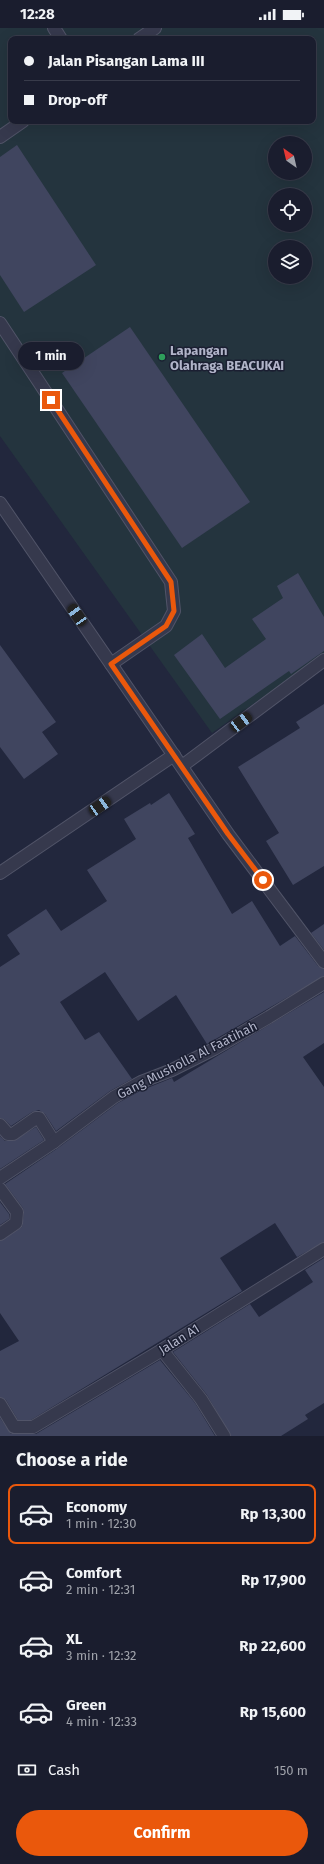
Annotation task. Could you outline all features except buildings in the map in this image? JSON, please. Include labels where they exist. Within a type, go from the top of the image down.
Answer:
[{"type":"street","points":[[143,36],[155,28]]},
{"type":"street","points":[[0,137],[19,124]]},
{"type":"street","points":[[0,323],[171,582],[174,611],[166,626],[111,664]]},
{"type":"street","points":[[0,503],[228,834],[324,962]]},
{"type":"street","points":[[182,766],[324,660]]},
{"type":"street","points":[[0,873],[174,755]]},
{"type":"street","name":"Gang Musholla Al Faatihah","points":[[0,1178],[54,1142],[114,1097],[141,1082],[172,1070],[207,1052],[269,1017],[324,983]]},
{"type":"street","points":[[0,1124],[8,1134],[13,1134],[36,1118],[40,1118],[54,1142]]},
{"type":"street","points":[[0,1188],[18,1212],[16,1223],[0,1234]]},
{"type":"street","name":"Jalan A1","points":[[0,1404],[14,1426],[33,1427],[162,1350],[324,1249]]},
{"type":"street","points":[[162,1350],[201,1399],[224,1436]]},
{"type":"shaded area","name":"Lapangan Olahraga BEACUKAI","points":[[0,28],[324,28],[324,654],[212,733],[0,436]]},
{"type":"place","name":"Lapangan Olahraga BEACUKAI","points":[[162,357]]},
{"type":"route","points":[[51,400],[171,582],[174,611],[166,626],[111,664],[228,834],[263,880]]}]
